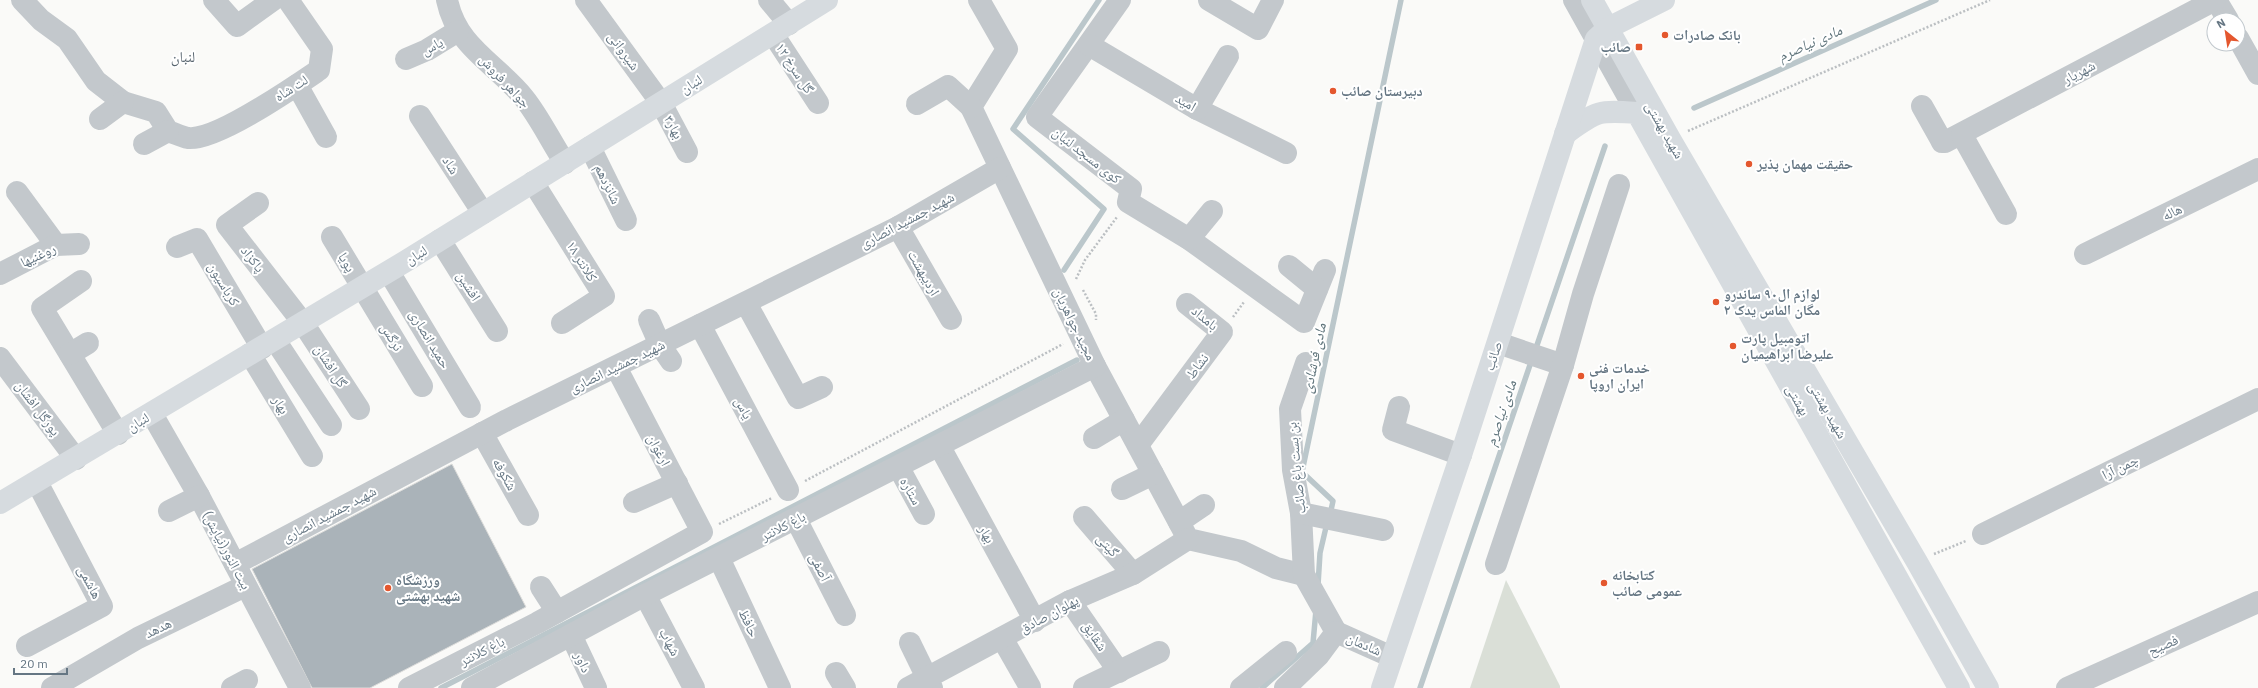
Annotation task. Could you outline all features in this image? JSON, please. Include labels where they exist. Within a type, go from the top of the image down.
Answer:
[{"type":"main road","name":"لنبان","points":[[3,497],[37,482],[389,272],[827,0]]},
{"type":"main road","name":"شهید بهشتی","points":[[1592,0],[1598,31],[1670,139],[1917,562],[1988,688]]},
{"type":"main road","points":[[1598,31],[1664,0]]},
{"type":"main road","name":"صائب","points":[[1382,688],[1461,455],[1598,31]]},
{"type":"main road","points":[[1565,134],[1592,114],[1608,111],[1637,112]]},
{"type":"main road","name":"بهشتی","points":[[1637,112],[1959,688]]},
{"type":"main road","points":[[1938,649],[1960,638]]},
{"type":"street","points":[[22,0],[41,20],[67,39],[96,81],[122,102],[156,112],[168,131],[144,144]]},
{"type":"street","points":[[214,0],[237,26],[273,0]]},
{"type":"street","name":"لت شاه","points":[[168,131],[189,138],[214,133],[297,85],[319,70],[322,49],[288,0]]},
{"type":"street","name":"جواهر فروش","points":[[447,0],[450,13],[458,31],[482,58],[524,98],[565,163]]},
{"type":"street","name":"شیروانی","points":[[586,0],[661,103]]},
{"type":"street","points":[[769,0],[781,29]]},
{"type":"street","points":[[917,104],[948,86],[971,107],[1007,49],[979,0]]},
{"type":"street","name":"کوی مسجد لنبان","points":[[1120,0],[1037,117],[1131,189],[1128,202]]},
{"type":"street","points":[[1209,0],[1258,29],[1273,0]]},
{"type":"street","name":"شهید بهشتی","points":[[1574,0],[1598,31]]},
{"type":"street","points":[[2216,0],[2223,12]]},
{"type":"street","name":"شهریار","points":[[1952,138],[2216,0]]},
{"type":"street","name":"گل سرخ ۱۲","points":[[781,29],[818,102]]},
{"type":"street","name":"یاس","points":[[406,59],[427,50],[458,31]]},
{"type":"street","points":[[1598,31],[1637,112]]},
{"type":"street","name":"امید","points":[[1089,45],[1197,108],[1286,153]]},
{"type":"street","points":[[2246,52],[2258,74]]},
{"type":"street","points":[[1197,108],[1228,56]]},
{"type":"street","points":[[297,85],[326,137]]},
{"type":"street","points":[[100,119],[122,102]]},
{"type":"street","name":"بهار۳","points":[[661,103],[687,152]]},
{"type":"street","points":[[1922,106],[1952,138],[2006,214]]},
{"type":"street","name":"مجید جواهریان","points":[[971,107],[1000,168],[1088,328],[1095,366],[1184,530]]},
{"type":"street","name":"شاد","points":[[420,116],[483,213]]},
{"type":"street","name":"شانزدهم","points":[[590,147],[626,220]]},
{"type":"street","name":"شهید جمشید انصاری","points":[[235,564],[482,433],[616,367],[666,353],[700,325],[898,227],[1000,168]]},
{"type":"street","name":"هاله","points":[[2085,254],[2258,169]]},
{"type":"street","name":"کلانتر ۱۸","points":[[533,182],[604,296],[562,323]]},
{"type":"street","points":[[1496,564],[1558,364],[1619,185]]},
{"type":"street","points":[[17,192],[56,245]]},
{"type":"street","name":"پاکزاد","points":[[258,202],[227,225],[303,323]]},
{"type":"street","points":[[1128,202],[1189,239],[1304,322],[1321,279],[1289,266]]},
{"type":"street","points":[[1189,239],[1212,211]]},
{"type":"street","name":"اردیبهشت","points":[[898,227],[951,319]]},
{"type":"street","name":"پویا","points":[[332,237],[362,288]]},
{"type":"street","name":"کرباسیون","points":[[177,246],[198,239],[262,347]]},
{"type":"street","name":"افشین","points":[[440,240],[497,332]]},
{"type":"street","name":"روغنیها","points":[[0,274],[56,245],[79,244]]},
{"type":"street","name":"حمید انصاری","points":[[389,272],[470,407]]},
{"type":"street","points":[[81,281],[42,308],[118,434]]},
{"type":"street","name":"نرگس","points":[[362,288],[422,386]]},
{"type":"street","points":[[746,303],[798,398],[822,387]]},
{"type":"street","name":"بامداد","points":[[1187,304],[1222,332]]},
{"type":"street","points":[[649,320],[666,353]]},
{"type":"street","name":"گل افشان","points":[[303,323],[359,409]]},
{"type":"street","name":"یاس","points":[[700,325],[788,490]]},
{"type":"street","name":"نشاط","points":[[1138,445],[1222,332]]},
{"type":"street","points":[[70,354],[88,342]]},
{"type":"street","points":[[1498,342],[1523,353],[1558,364]]},
{"type":"street","points":[[262,347],[331,425]]},
{"type":"street","name":"بهار","points":[[262,347],[312,456]]},
{"type":"street","name":"پورگل افشان","points":[[0,358],[76,459]]},
{"type":"street","name":"بن بست باغ صائب","points":[[1304,575],[1301,513],[1293,470],[1290,409],[1306,364]]},
{"type":"street","name":"باغ کلانتر","points":[[472,688],[495,683],[571,635],[645,595],[940,447],[1095,366]]},
{"type":"street","name":"ارغوان","points":[[616,367],[702,532]]},
{"type":"street","name":"چمن آرا","points":[[1983,534],[2258,399]]},
{"type":"street","points":[[1399,407],[1393,430],[1461,455]]},
{"type":"street","name":"بیت النور(نیایش)","points":[[152,414],[199,496],[300,688]]},
{"type":"street","points":[[1094,438],[1124,420]]},
{"type":"street","name":"شکوفه","points":[[482,433],[528,516]]},
{"type":"street","name":"بهار","points":[[940,447],[1035,621]]},
{"type":"street","name":"ستاره","points":[[898,468],[924,514]]},
{"type":"street","points":[[1122,489],[1153,474]]},
{"type":"street","name":"هاشمی","points":[[27,646],[102,606],[37,482]]},
{"type":"street","points":[[634,502],[677,483]]},
{"type":"street","points":[[169,511],[199,496]]},
{"type":"street","name":"پهلوان صادق","points":[[922,685],[1002,638],[1070,601],[1133,574],[1184,530],[1204,505]]},
{"type":"street","points":[[1301,513],[1383,530]]},
{"type":"street","name":"گیتی","points":[[1084,517],[1133,574]]},
{"type":"street","name":"آصفی","points":[[796,519],[844,615]]},
{"type":"street","points":[[1184,530],[1241,550],[1276,568],[1304,575],[1336,632],[1319,655],[1285,688]]},
{"type":"street","name":"باغ کلانتر","points":[[409,688],[557,612],[702,532]]},
{"type":"street","name":"حافظ","points":[[719,558],[780,688]]},
{"type":"street","name":"هدهد","points":[[52,688],[138,638],[246,586]]},
{"type":"street","points":[[542,588],[557,612]]},
{"type":"street","name":"شهاب","points":[[645,595],[694,688]]},
{"type":"street","name":"شقایق","points":[[1070,601],[1119,672]]},
{"type":"street","name":"فصیح","points":[[2067,688],[2258,602]]},
{"type":"street","name":"شادمان","points":[[1336,632],[1392,657]]},
{"type":"street","name":"داور","points":[[571,635],[596,688]]},
{"type":"street","points":[[1002,638],[1030,688]]},
{"type":"street","points":[[910,643],[922,685]]},
{"type":"street","points":[[1084,688],[1159,652]]},
{"type":"street","points":[[1241,688],[1286,652]]},
{"type":"path","points":[[1670,139],[1990,0]]},
{"type":"path","name":"کوی مسجد لنبان","points":[[1088,328],[1096,314],[1076,279],[1085,260],[1128,202]]},
{"type":"path","points":[[1222,332],[1255,287]]},
{"type":"path","points":[[702,532],[788,490],[1088,328]]},
{"type":"path","points":[[1917,562],[1983,534]]},
{"type":"shaded area","points":[[1506,580],[1560,686],[1560,688],[1470,688]]},
{"type":"building","name":"ورزشگاه شهید بهشتی","points":[[452,464],[526,607],[370,688],[312,688],[252,569]]},
{"type":"waterway","points":[[1064,270],[1104,209],[1013,129],[1099,0]]},
{"type":"waterway","name":"مادی فرشادی","points":[[1330,515],[1333,501],[1302,472],[1401,0]]},
{"type":"waterway","name":"مادی نیاصرم","points":[[1694,108],[1936,0]]},
{"type":"waterway","name":"مادی نیاصرم","points":[[1535,351],[1605,146]]},
{"type":"waterway","name":"مادی نیاصرم","points":[[1420,688],[1532,359]]},
{"type":"waterway","points":[[441,688],[1077,360]]},
{"type":"waterway","name":"مادی فرشادی","points":[[1318,585],[1320,553],[1327,523]]},
{"type":"waterway","name":"مادی فرشادی","points":[[1262,688],[1313,643],[1316,610]]},
{"type":"place","name":"بانک صادرات","points":[[1665,35]]},
{"type":"place","name":"صائب","points":[[1639,47]]},
{"type":"place","name":"دبیرستان صائب","points":[[1333,91]]},
{"type":"place","name":"حقیقت مهمان پذیر","points":[[1749,164]]},
{"type":"place","name":"لوازم ال۹۰ ساندرو مگان الماس یدک ۲","points":[[1716,302]]},
{"type":"place","name":"اتومبیل پارت علیرضا ابراهیمیان","points":[[1733,346]]},
{"type":"place","name":"خدمات فنی ایران اروپا","points":[[1581,376]]},
{"type":"place","name":"کتابخانه عمومی صائب","points":[[1604,583]]},
{"type":"place","name":"ورزشگاه شهید بهشتی","points":[[388,588]]},
{"type":"district","name":"لنبان","points":[[183,57]]}]
